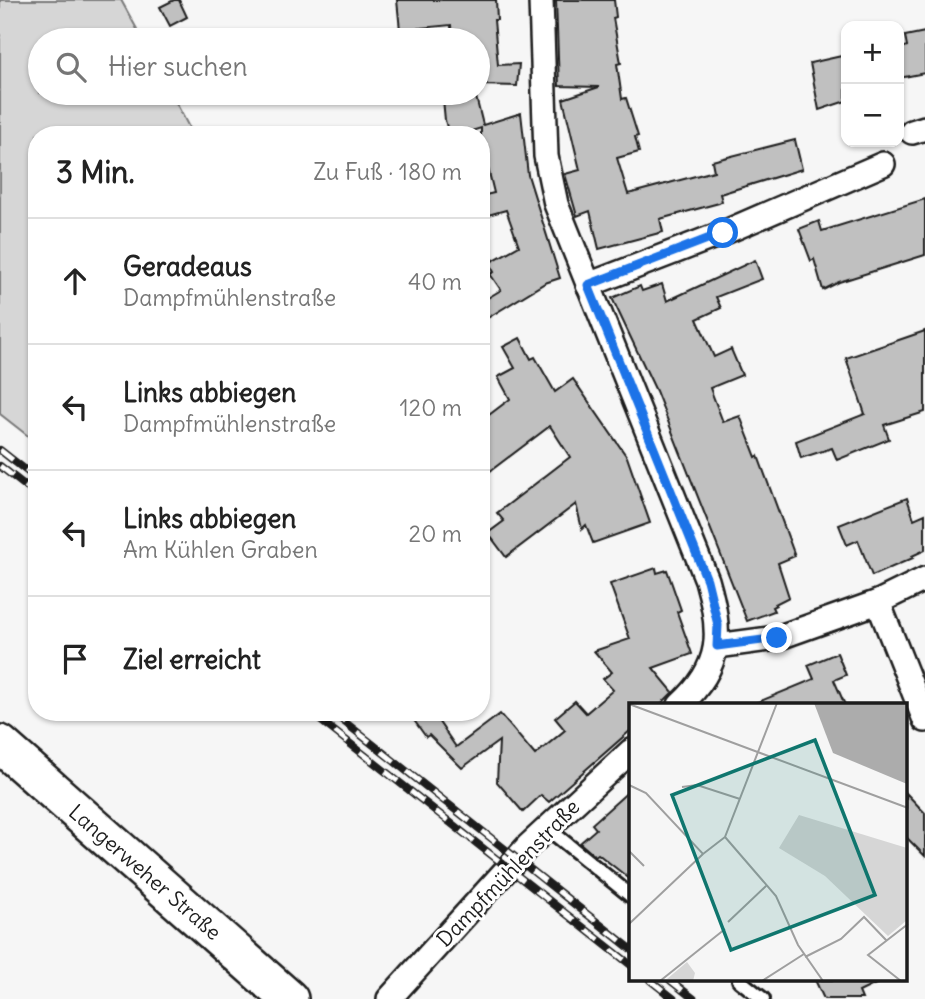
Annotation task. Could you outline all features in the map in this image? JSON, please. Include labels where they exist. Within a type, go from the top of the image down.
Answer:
[{"type":"main road","name":"Langerweher Straße","points":[[0,744],[289,999]]},
{"type":"street","points":[[541,0],[546,156],[556,204],[707,580],[718,625],[717,646],[711,666],[682,703]]},
{"type":"street","points":[[588,285],[723,233],[883,164]]},
{"type":"street","points":[[717,646],[777,638],[878,602],[925,579]]},
{"type":"street","points":[[878,602],[925,719]]},
{"type":"street","name":"Dampfmühlenstraße","points":[[389,999],[528,846],[629,753]]},
{"type":"lane","points":[[547,828],[629,894]]},
{"type":"lane","points":[[742,982],[763,999]]},
{"type":"shaded area","points":[[0,0],[121,0],[136,28],[28,28],[28,105],[177,105],[188,126],[28,126],[28,436],[0,414]]},
{"type":"building","points":[[179,0],[187,17],[170,26],[160,7]]},
{"type":"building","points":[[397,0],[496,0],[497,20],[494,20],[498,65],[519,64],[517,86],[490,85],[490,28],[451,28],[451,25],[400,28]]},
{"type":"building","points":[[556,0],[614,0],[616,17],[613,18],[621,63],[617,64],[622,99],[626,98],[638,136],[635,137],[639,152],[617,158],[628,194],[714,171],[712,161],[795,140],[802,169],[720,194],[722,201],[719,203],[660,219],[663,232],[599,249],[590,211],[577,216],[565,174],[580,170],[563,99],[599,87],[559,86]]},
{"type":"building","points":[[925,32],[925,73],[904,77],[904,47],[907,46],[905,36]]},
{"type":"building","points":[[841,56],[841,103],[819,110],[810,63]]},
{"type":"building","points":[[444,105],[478,105],[483,125],[521,113],[528,175],[560,278],[545,283],[490,317],[490,297],[501,290],[490,274],[494,272],[490,262],[519,246],[506,210],[490,214],[490,194],[494,193],[490,176],[490,126],[447,126]]},
{"type":"building","points":[[925,199],[925,255],[839,282],[823,290],[814,259],[811,261],[799,229],[819,221],[822,231]]},
{"type":"building","points":[[755,260],[762,279],[716,297],[721,308],[697,319],[714,357],[731,349],[742,375],[710,388],[723,422],[740,416],[756,457],[758,456],[795,556],[778,563],[789,597],[775,604],[772,607],[774,611],[747,621],[656,391],[612,298],[640,286],[642,291],[662,284],[667,301]]},
{"type":"building","points":[[925,331],[925,412],[884,425],[889,439],[837,460],[832,448],[801,458],[796,441],[865,414],[846,358]]},
{"type":"building","points":[[520,338],[531,359],[535,357],[555,392],[573,379],[627,457],[650,523],[593,543],[586,525],[582,529],[576,504],[506,557],[490,536],[490,532],[504,521],[497,513],[570,457],[550,426],[490,471],[490,414],[510,399],[498,377],[515,368],[503,347]]},
{"type":"building","points":[[907,498],[914,519],[925,514],[925,550],[872,576],[858,540],[847,545],[839,525]]},
{"type":"building","points":[[656,568],[657,573],[667,570],[681,610],[677,612],[692,654],[653,668],[673,692],[662,703],[629,703],[629,732],[549,802],[541,795],[523,812],[497,782],[499,741],[462,768],[429,735],[426,737],[414,721],[438,721],[456,747],[500,714],[535,755],[565,730],[555,718],[575,701],[586,713],[613,690],[603,679],[612,672],[594,651],[630,639],[610,584]]},
{"type":"building","points":[[837,653],[846,675],[834,680],[844,703],[756,703],[814,679],[808,665]]},
{"type":"building","points":[[629,791],[629,878],[580,843],[596,829],[592,824]]},
{"type":"building","points":[[908,795],[925,813],[925,856],[908,839]]},
{"type":"building","points":[[816,982],[880,982],[859,992],[862,999],[824,999]]},
{"type":"railway","points":[[0,450],[28,472]]},
{"type":"railway","points":[[0,466],[28,488]]},
{"type":"railway","points":[[321,721],[629,963]]},
{"type":"railway","points":[[343,721],[629,947]]},
{"type":"railway","points":[[653,982],[674,999]]},
{"type":"railway","points":[[673,982],[694,999]]},
{"type":"route","points":[[723,233],[588,285],[707,580],[718,625],[717,646],[777,638]]}]
